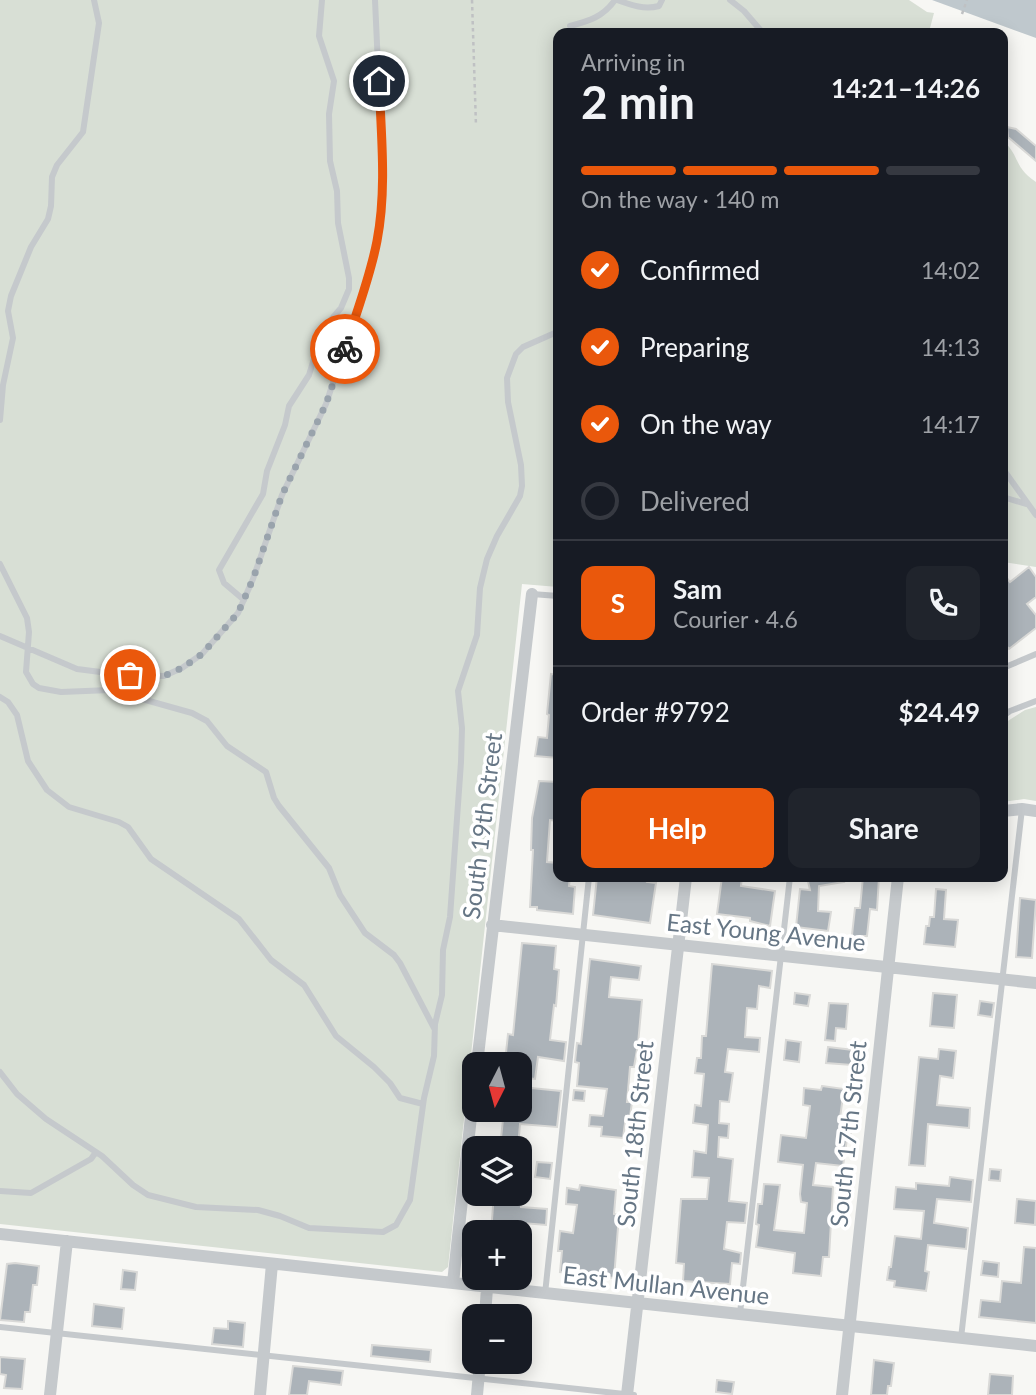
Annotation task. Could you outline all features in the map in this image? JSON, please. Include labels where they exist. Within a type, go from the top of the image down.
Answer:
[{"type":"street","name":"South 19th Street","points":[[478,1052],[532,594]]},
{"type":"street","points":[[1008,810],[1036,811]]},
{"type":"street","name":"South 18th Street","points":[[627,1395],[685,882]]},
{"type":"street","name":"South 17th Street","points":[[842,1395],[897,882]]},
{"type":"street","name":"East Young Avenue","points":[[492,925],[1036,983]]},
{"type":"street","points":[[453,1283],[470,1122]]},
{"type":"street","name":"East Mullan Avenue","points":[[0,1234],[462,1284]]},
{"type":"street","points":[[50,1395],[67,1241]]},
{"type":"street","points":[[260,1395],[272,1264]]},
{"type":"street","name":"East Mullan Avenue","points":[[507,1290],[1036,1346]]},
{"type":"street","points":[[477,1395],[479,1374]]},
{"type":"lane","points":[[0,420],[3,386],[13,338],[8,311],[11,296],[31,247],[48,219],[52,177],[57,165],[83,132],[99,23],[94,0]]},
{"type":"lane","points":[[244,600],[224,583],[219,570],[263,494],[267,471],[289,407],[309,375],[323,329],[341,308],[349,289],[338,223],[337,191],[330,161],[329,114],[334,81],[319,36],[322,0]]},
{"type":"lane","points":[[0,636],[77,669],[164,676],[202,654],[229,624],[244,600],[282,495],[326,404],[378,240],[383,175],[375,0]]},
{"type":"lane","points":[[570,26],[591,21],[616,0],[650,8],[659,6],[662,0]]},
{"type":"lane","points":[[730,0],[759,28]]},
{"type":"lane","points":[[0,1072],[17,1094],[46,1119],[96,1152],[148,1195],[196,1207],[258,1210],[309,1228],[383,1232],[396,1226],[410,1200],[442,995],[443,950],[450,918],[461,762],[462,728],[458,691],[477,635],[480,588],[487,559],[520,496],[522,486],[521,466],[508,402],[507,378],[516,354],[523,347],[553,333]]},
{"type":"lane","points":[[1008,476],[1036,515]]},
{"type":"lane","points":[[1008,498],[1028,504]]},
{"type":"lane","points":[[0,564],[27,618],[26,672],[29,679],[39,688],[61,692],[110,690],[181,709],[207,721],[228,746],[260,765],[266,772],[274,798],[329,868],[340,895],[357,923],[370,939],[400,963],[435,1029]]},
{"type":"lane","points":[[532,594],[553,596]]},
{"type":"lane","points":[[1008,666],[1036,654]]},
{"type":"lane","points":[[0,697],[8,702],[17,715],[28,761],[47,790],[69,807],[128,827],[151,859],[239,919],[271,960],[304,985],[344,1044],[374,1067],[400,1098],[423,1104]]},
{"type":"lane","points":[[1008,712],[1036,701]]},
{"type":"lane","points":[[961,1338],[1022,809]]},
{"type":"lane","points":[[545,1294],[588,882]]},
{"type":"lane","points":[[740,1315],[789,882]]},
{"type":"lane","points":[[0,1191],[31,1193],[91,1159],[96,1152]]},
{"type":"lane","points":[[0,1327],[634,1395]]},
{"type":"path","points":[[472,0],[476,126]]},
{"type":"path","points":[[962,14],[967,0]]},
{"type":"shaded area","points":[[0,0],[909,0],[927,12],[934,13],[930,28],[553,28],[553,587],[522,584],[471,1052],[462,1052],[464,1122],[448,1267],[442,1272],[0,1224]]},
{"type":"shaded area","points":[[932,0],[1036,0],[1036,38]]},
{"type":"shaded area","points":[[1008,146],[1020,166],[1036,182],[1036,567],[1008,563]]},
{"type":"shaded area","points":[[1036,707],[1036,801],[1024,799],[1008,801],[1008,721],[1025,710]]},
{"type":"building","points":[[1008,127],[1016,129],[1036,146],[1036,161],[1008,137]]},
{"type":"building","points":[[1029,567],[1036,577],[1036,597],[1027,604],[1036,615],[1036,628],[1009,649],[1008,579],[1010,582]]},
{"type":"building","points":[[551,674],[553,758],[535,756],[538,737],[547,738]]},
{"type":"building","points":[[539,781],[553,782],[553,820],[550,820],[547,862],[553,863],[553,882],[569,882],[569,886],[575,887],[573,914],[530,907],[532,818]]},
{"type":"building","points":[[596,882],[656,883],[650,923],[593,915]]},
{"type":"building","points":[[721,882],[741,882],[741,886],[775,891],[770,926],[750,921],[750,918],[717,914]]},
{"type":"building","points":[[808,882],[844,882],[819,886],[818,911],[831,912],[828,931],[796,927],[800,889],[810,890]]},
{"type":"building","points":[[863,882],[879,882],[877,910],[870,909],[867,936],[863,936],[862,945],[851,944],[855,908],[860,908]]},
{"type":"building","points":[[936,889],[946,890],[944,919],[958,920],[955,947],[924,944],[926,926],[929,926],[930,917],[934,917]]},
{"type":"building","points":[[1020,898],[1036,900],[1032,958],[1016,957]]},
{"type":"building","points":[[522,943],[556,946],[554,969],[559,970],[550,1040],[566,1042],[564,1061],[538,1057],[535,1079],[532,1079],[532,1052],[506,1052],[508,1034],[513,1035]]},
{"type":"building","points":[[590,959],[641,966],[639,980],[611,977],[609,997],[642,1000],[634,1067],[630,1067],[627,1102],[632,1102],[630,1117],[626,1116],[623,1138],[601,1136],[602,1127],[589,1126],[590,1115],[603,1116],[607,1089],[577,1086],[579,1063],[575,1062],[577,1043],[581,1044]]},
{"type":"building","points":[[712,964],[772,971],[770,988],[759,986],[757,1009],[747,1008],[745,1037],[760,1038],[759,1052],[728,1049],[725,1072],[733,1073],[729,1102],[720,1101],[719,1123],[729,1124],[728,1138],[719,1137],[718,1157],[733,1159],[729,1201],[747,1203],[745,1223],[727,1222],[724,1249],[741,1253],[740,1264],[732,1263],[730,1284],[683,1281],[684,1264],[676,1263],[681,1199],[707,1199],[709,1178],[692,1177],[694,1151],[706,1153],[708,1125],[693,1123],[695,1105],[701,1106],[704,1074],[695,1073],[697,1058],[701,1058],[702,1036],[706,1036]]},
{"type":"building","points":[[795,993],[810,995],[808,1006],[794,1004]]},
{"type":"building","points":[[933,993],[957,995],[954,1028],[930,1026]]},
{"type":"building","points":[[980,1001],[994,1003],[992,1017],[978,1015]]},
{"type":"building","points":[[829,1003],[848,1004],[846,1029],[836,1028],[835,1041],[825,1040]]},
{"type":"building","points":[[786,1040],[801,1042],[799,1062],[784,1060]]},
{"type":"building","points":[[828,1047],[853,1050],[852,1065],[826,1063]]},
{"type":"building","points":[[939,1049],[956,1051],[953,1078],[940,1076],[937,1105],[970,1108],[969,1128],[928,1124],[925,1166],[909,1165],[919,1057],[938,1059]]},
{"type":"building","points":[[822,1086],[844,1089],[840,1118],[852,1120],[843,1166],[816,1163],[813,1185],[833,1187],[829,1257],[823,1257],[821,1276],[793,1273],[795,1253],[756,1247],[759,1225],[756,1224],[764,1184],[780,1185],[774,1230],[804,1233],[807,1203],[801,1202],[800,1194],[803,1165],[778,1162],[781,1135],[806,1138],[810,1106],[803,1105],[804,1088],[821,1090]]},
{"type":"building","points":[[532,1088],[561,1091],[557,1127],[520,1124],[519,1136],[501,1136],[503,1122],[532,1122]]},
{"type":"building","points":[[574,1090],[585,1091],[584,1101],[573,1100]]},
{"type":"building","points":[[537,1162],[552,1163],[550,1179],[535,1177]]},
{"type":"building","points":[[990,1169],[1001,1170],[1000,1181],[989,1180]]},
{"type":"building","points":[[950,1177],[973,1180],[971,1202],[937,1199],[934,1223],[968,1228],[966,1249],[928,1245],[925,1271],[929,1272],[926,1291],[894,1287],[895,1281],[887,1280],[895,1236],[921,1239],[924,1211],[894,1209],[896,1187],[916,1189],[916,1183],[949,1186]]},
{"type":"building","points":[[580,1185],[616,1190],[614,1214],[619,1215],[614,1278],[560,1272],[560,1231],[573,1233],[577,1205],[566,1204],[567,1188],[579,1190]]},
{"type":"building","points":[[1017,1199],[1036,1201],[1035,1225],[1015,1223]]},
{"type":"building","points":[[493,1206],[547,1209],[546,1225],[532,1224],[532,1220],[492,1220]]},
{"type":"building","points":[[1024,1247],[1036,1248],[1036,1323],[979,1317],[981,1300],[1000,1302],[1002,1281],[1021,1283]]},
{"type":"building","points":[[983,1261],[999,1263],[998,1277],[981,1275]]},
{"type":"building","points":[[7,1264],[39,1266],[37,1285],[33,1285],[30,1312],[25,1312],[24,1322],[0,1320]]},
{"type":"building","points":[[123,1270],[137,1272],[135,1290],[121,1289]]},
{"type":"building","points":[[94,1304],[124,1308],[122,1329],[92,1326]]},
{"type":"building","points":[[228,1321],[245,1323],[243,1347],[212,1344],[214,1328],[228,1329]]},
{"type":"building","points":[[372,1345],[431,1350],[430,1362],[371,1356]]},
{"type":"building","points":[[0,1357],[25,1359],[22,1389],[4,1388],[6,1375],[0,1374]]},
{"type":"building","points":[[874,1360],[894,1363],[887,1395],[871,1395]]},
{"type":"building","points":[[293,1366],[343,1371],[341,1385],[309,1381],[307,1395],[289,1395]]},
{"type":"building","points":[[990,1374],[1013,1376],[1012,1395],[988,1395]]},
{"type":"building","points":[[717,1380],[734,1382],[732,1394],[716,1392]]},
{"type":"way so far","points":[[130,675],[164,676],[182,668],[202,654],[238,613],[253,579],[282,495],[326,404],[345,349]]},
{"type":"route","points":[[345,349],[378,240],[383,192],[379,81]]}]
